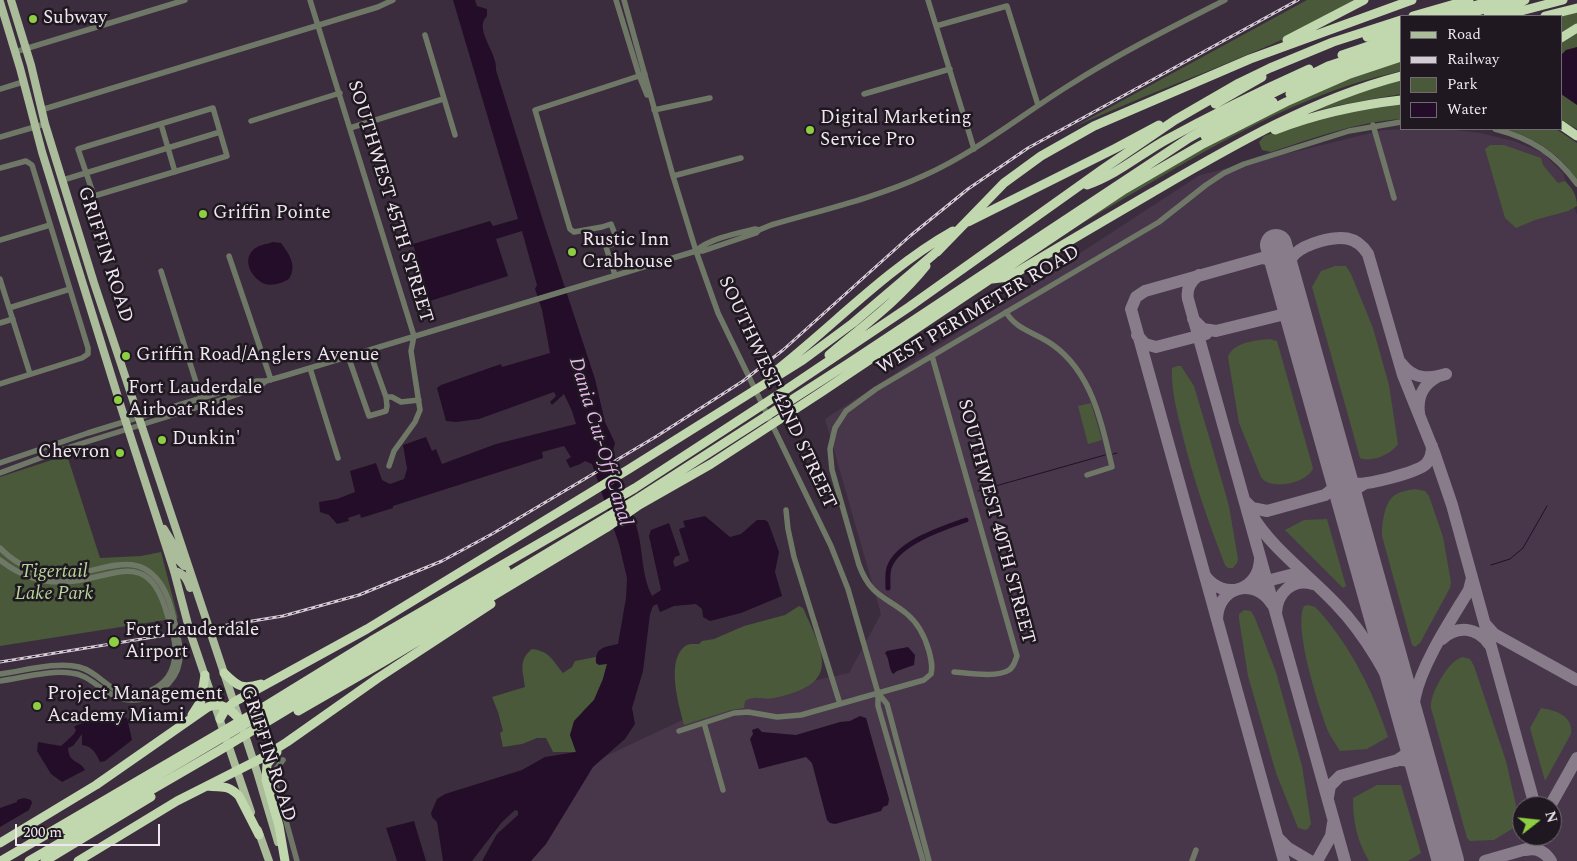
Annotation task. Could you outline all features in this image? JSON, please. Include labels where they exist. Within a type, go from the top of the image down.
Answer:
[{"type":"highway","points":[[1250,59],[1364,0]]},
{"type":"highway","points":[[790,387],[902,294],[940,249],[992,193],[1041,156],[1094,126],[1250,59],[1412,0]]},
{"type":"highway","points":[[1416,15],[1469,0]]},
{"type":"highway","points":[[1441,15],[1495,0]]},
{"type":"highway","points":[[1465,15],[1512,0]]},
{"type":"highway","points":[[1493,15],[1525,0]]},
{"type":"highway","points":[[1506,15],[1563,0]]},
{"type":"highway","points":[[1549,15],[1577,8]]},
{"type":"highway","points":[[637,496],[790,387],[909,307],[1124,154],[1205,103],[1240,83],[1284,62],[1333,42],[1400,20]]},
{"type":"highway","points":[[252,726],[371,641],[603,517],[637,496],[916,306],[1087,185],[1175,126],[1267,75],[1325,51],[1400,27]]},
{"type":"highway","points":[[1562,37],[1577,28]]},
{"type":"highway","points":[[1087,185],[1106,178],[1159,144],[1264,88],[1341,56],[1400,35]]},
{"type":"highway","points":[[29,861],[637,496],[848,363],[1189,138],[1239,110],[1328,66],[1400,42]]},
{"type":"highway","points":[[1131,175],[1232,122],[1329,75],[1400,48]]},
{"type":"highway","points":[[637,496],[719,459],[850,374],[1125,189],[1201,145],[1318,88],[1350,74],[1400,57]]},
{"type":"highway","points":[[990,279],[1009,277],[1224,150],[1314,107],[1400,76]]},
{"type":"highway","points":[[1224,150],[1309,118],[1353,107],[1400,100]]},
{"type":"highway","points":[[739,399],[798,353],[893,272],[950,232],[1205,103]]},
{"type":"highway","points":[[1562,126],[1577,136]]},
{"type":"highway","points":[[220,718],[230,705],[367,628],[595,490],[803,360],[853,323],[940,249]]},
{"type":"highway","points":[[13,861],[252,726],[383,662],[507,588],[603,517]]},
{"type":"highway","points":[[78,861],[145,820],[254,763],[498,599],[507,588]]},
{"type":"highway","points":[[224,674],[232,682],[246,687],[276,680]]},
{"type":"highway","points":[[187,721],[201,701],[205,675]]},
{"type":"highway","points":[[0,843],[96,785],[214,704],[230,705]]},
{"type":"highway","points":[[230,705],[240,720]]},
{"type":"highway","points":[[1,861],[218,746]]},
{"type":"highway","points":[[44,861],[218,746]]},
{"type":"highway","points":[[280,746],[271,758],[266,772],[266,780],[279,826],[284,861]]},
{"type":"highway","points":[[208,786],[224,786],[235,792],[260,835]]},
{"type":"main road","name":"GRIFFIN ROAD","points":[[11,0],[26,49],[45,124],[138,417],[224,674],[230,705]]},
{"type":"main road","name":"GRIFFIN ROAD","points":[[0,2],[16,52],[34,127],[126,425],[174,571],[189,629],[236,771],[269,861]]},
{"type":"main road","points":[[51,182],[58,188],[66,213],[75,220]]},
{"type":"main road","points":[[66,226],[74,232],[85,270],[92,275]]},
{"type":"main road","points":[[157,519],[172,542],[179,561],[184,566],[188,566]]},
{"type":"main road","points":[[174,571],[184,575],[194,600],[201,606]]},
{"type":"main road","name":"GRIFFIN ROAD","points":[[240,720],[284,861]]},
{"type":"street","points":[[16,52],[185,0]]},
{"type":"street","name":"SOUTHWEST 45TH STREET","points":[[310,0],[414,336],[411,350],[420,410],[416,422],[394,451],[389,466]]},
{"type":"street","points":[[41,110],[378,7],[393,0]]},
{"type":"street","name":"SOUTHWEST 42ND STREET","points":[[616,0],[654,110],[696,250],[718,313],[821,522],[842,571],[878,693]]},
{"type":"street","name":"SOUTHWEST 42ND STREET","points":[[624,0],[642,75]]},
{"type":"street","points":[[928,0],[974,150]]},
{"type":"street","points":[[0,463],[63,441],[126,425],[141,426],[251,390],[268,381],[696,250],[704,251],[756,233],[759,230],[893,188],[923,176],[974,150],[1038,105],[1127,51],[1225,0]]},
{"type":"street","points":[[936,26],[1006,6],[1038,105]]},
{"type":"street","points":[[425,35],[455,135]]},
{"type":"street","points":[[864,94],[950,69]]},
{"type":"street","points":[[615,275],[606,246],[615,243],[616,237],[611,224],[574,232],[570,229],[534,110],[642,75]]},
{"type":"street","points":[[0,89],[23,82]]},
{"type":"street","points":[[251,121],[340,93]]},
{"type":"street","points":[[654,110],[710,98]]},
{"type":"street","points":[[350,128],[443,100]]},
{"type":"street","points":[[213,108],[227,156],[94,196],[78,149],[161,124],[213,108]]},
{"type":"street","name":"WEST PERIMETER ROAD","points":[[878,693],[924,680],[931,674],[933,668],[925,638],[917,625],[904,612],[877,594],[863,576],[857,560],[832,470],[830,455],[835,428],[849,407],[876,389],[1159,222],[1200,188],[1230,170],[1266,156],[1349,131],[1400,122]]},
{"type":"street","points":[[0,137],[45,124]]},
{"type":"street","points":[[161,124],[175,172]]},
{"type":"street","points":[[1373,126],[1394,198]]},
{"type":"street","points":[[1498,130],[1527,139],[1540,146],[1561,164],[1577,184]]},
{"type":"street","points":[[63,180],[220,132]]},
{"type":"street","points":[[673,176],[742,158]]},
{"type":"street","points":[[0,168],[26,161],[32,165],[88,348],[88,354],[82,358],[0,384]]},
{"type":"street","points":[[0,240],[50,225]]},
{"type":"street","points":[[230,256],[268,381]]},
{"type":"street","points":[[161,271],[201,398]]},
{"type":"street","points":[[0,279],[30,374]]},
{"type":"street","points":[[9,308],[70,289]]},
{"type":"street","points":[[1006,312],[1011,321],[1018,326],[1038,335],[1055,346],[1081,375],[1095,404],[1112,467],[1087,474]]},
{"type":"street","points":[[0,324],[13,320]]},
{"type":"street","points":[[348,356],[369,416],[386,411],[387,406],[369,350]]},
{"type":"street","name":"SOUTHWEST 40TH STREET","points":[[932,356],[1017,656],[1014,665],[1009,670],[993,674],[954,672]]},
{"type":"street","points":[[310,368],[338,458]]},
{"type":"street","points":[[0,473],[126,425],[138,417],[257,381],[268,381]]},
{"type":"street","points":[[386,398],[392,396],[401,402],[419,400]]},
{"type":"street","points":[[786,510],[794,557],[840,704]]},
{"type":"street","points":[[0,548],[24,566],[47,574],[81,573],[120,564],[136,566],[146,570],[157,580],[165,593],[180,643],[180,654],[178,669],[168,684],[160,692],[141,699],[127,699],[112,695],[88,678],[74,673],[58,673],[0,681]]},
{"type":"street","points":[[0,560],[21,574],[46,581],[72,582],[120,570],[132,571],[145,576],[161,594],[176,652],[172,670],[165,680],[152,690],[137,694],[113,690],[94,674],[74,666],[49,667],[0,674]]},
{"type":"street","points":[[679,730],[734,713],[748,712],[777,717],[793,717],[878,693]]},
{"type":"street","points":[[878,693],[878,706],[922,861]]},
{"type":"street","points":[[878,693],[886,704],[929,861]]},
{"type":"street","points":[[704,723],[723,790]]},
{"type":"street","points":[[283,760],[276,769],[275,780],[297,861]]},
{"type":"street","points":[[1192,861],[1196,850]]},
{"type":"shaded area","points":[[1383,130],[1456,130],[1480,133],[1514,141],[1543,153],[1563,173],[1577,215],[1577,861],[531,861],[591,763],[725,700],[849,673],[881,614],[825,419],[1200,175]]},
{"type":"green space","points":[[1307,0],[1363,0],[1292,35],[1072,128]]},
{"type":"green space","points":[[1577,12],[1577,129],[1562,121],[1562,16]]},
{"type":"green space","points":[[1400,58],[1400,71],[1357,83],[1314,98],[1272,117],[1191,159],[1072,229],[1105,203],[1198,148],[1291,101]]},
{"type":"green space","points":[[1400,80],[1400,94],[1340,105],[1300,115],[1363,91]]},
{"type":"green space","points":[[1400,103],[1400,119],[1351,127],[1271,152],[1262,150],[1259,142],[1264,136],[1314,119],[1359,109]]},
{"type":"green space","points":[[1509,130],[1558,130],[1577,143],[1577,180],[1555,155],[1536,142]]},
{"type":"green space","points":[[1490,145],[1504,145],[1541,158],[1543,165],[1558,183],[1565,181],[1570,186],[1575,195],[1577,206],[1568,211],[1535,220],[1516,228],[1505,218],[1485,149]]},
{"type":"green space","points":[[1335,266],[1346,266],[1351,274],[1373,328],[1389,385],[1398,444],[1381,457],[1360,458],[1312,287],[1321,271]]},
{"type":"green space","points":[[1270,339],[1277,341],[1313,468],[1310,473],[1297,481],[1281,484],[1273,484],[1261,477],[1239,423],[1228,357],[1240,345],[1252,341]]},
{"type":"green space","points":[[1181,366],[1194,386],[1229,506],[1238,559],[1233,568],[1228,568],[1225,565],[1201,499],[1186,450],[1172,385],[1172,368]]},
{"type":"green space","points":[[1091,403],[1102,440],[1088,444],[1078,406]]},
{"type":"green space","name":"Tigertail Lake Park","points":[[67,455],[100,558],[141,556],[161,552],[178,618],[0,646],[0,477]]},
{"type":"green space","points":[[1415,489],[1425,491],[1429,496],[1443,537],[1451,582],[1450,588],[1420,643],[1415,647],[1412,645],[1382,536],[1382,526],[1384,514],[1391,498],[1405,491]]},
{"type":"green space","points":[[1327,519],[1346,586],[1343,588],[1285,530],[1304,520]]},
{"type":"green space","points":[[799,606],[803,608],[821,654],[822,666],[818,676],[810,685],[795,692],[770,699],[749,699],[745,701],[744,708],[731,710],[684,725],[677,696],[675,673],[679,654],[684,647],[689,644],[699,644],[702,641],[714,639],[744,626],[785,615]]},
{"type":"green space","points":[[1304,606],[1315,607],[1320,612],[1342,641],[1352,656],[1376,703],[1388,737],[1367,749],[1340,751],[1328,731],[1304,649],[1302,617]]},
{"type":"green space","points":[[1244,610],[1251,611],[1255,618],[1276,672],[1302,766],[1311,824],[1305,830],[1298,828],[1276,773],[1248,676],[1239,619],[1239,614]]},
{"type":"green space","points":[[532,649],[547,654],[563,673],[572,667],[575,661],[596,657],[596,663],[607,664],[594,700],[583,711],[570,735],[576,752],[553,752],[546,738],[537,738],[522,744],[503,747],[500,733],[503,731],[492,697],[525,687],[522,666],[525,657]]},
{"type":"green space","points":[[1463,657],[1470,659],[1474,666],[1506,761],[1514,796],[1512,796],[1512,829],[1494,840],[1470,841],[1467,838],[1431,708],[1433,695],[1441,678],[1458,659]]},
{"type":"green space","points":[[1541,708],[1552,710],[1567,718],[1571,728],[1571,734],[1545,781],[1530,728]]},
{"type":"green space","points":[[1377,785],[1401,785],[1421,853],[1408,861],[1369,861],[1361,846],[1355,823],[1353,798]]},
{"type":"water","name":"Dania Cut-Off Canal","points":[[453,0],[475,0],[477,6],[487,9],[487,16],[483,21],[484,34],[496,63],[496,70],[545,227],[595,379],[605,422],[615,443],[613,451],[638,532],[644,573],[652,596],[661,590],[649,536],[651,530],[669,523],[680,555],[675,557],[673,562],[675,567],[689,561],[679,529],[685,527],[683,521],[705,516],[730,537],[741,534],[757,520],[765,520],[768,522],[779,552],[775,572],[782,596],[741,613],[710,621],[703,617],[702,609],[696,604],[674,606],[660,612],[657,604],[653,606],[650,614],[643,671],[632,708],[635,724],[625,739],[593,767],[546,844],[531,861],[482,861],[497,834],[518,815],[518,811],[515,810],[502,822],[472,861],[443,861],[437,822],[431,813],[437,799],[445,794],[522,770],[545,757],[576,752],[570,735],[574,721],[594,700],[603,679],[607,664],[599,665],[596,663],[597,654],[602,649],[618,644],[626,598],[627,578],[619,544],[592,464],[585,461],[570,468],[566,460],[571,457],[564,446],[542,452],[543,458],[361,518],[360,514],[348,518],[349,521],[337,524],[329,515],[320,512],[319,502],[337,499],[355,492],[350,471],[376,463],[382,480],[390,484],[404,479],[407,469],[403,445],[426,437],[432,451],[436,449],[442,464],[496,444],[576,424],[564,394],[552,405],[550,402],[556,396],[554,392],[479,419],[456,422],[446,421],[437,388],[441,385],[501,364],[502,367],[550,353],[542,310],[535,289],[537,285],[522,231],[496,239],[508,276],[430,301],[413,244],[490,221],[493,226],[518,219]]},
{"type":"water","points":[[1577,47],[1577,105],[1562,95],[1562,54],[1566,50]]},
{"type":"water","points":[[273,242],[281,243],[284,247],[290,256],[292,270],[289,279],[277,284],[268,285],[260,282],[252,274],[248,258],[254,249]]},
{"type":"water","points":[[908,647],[915,655],[914,665],[893,674],[885,653]]},
{"type":"water","points":[[115,716],[127,718],[132,740],[105,761],[100,762],[93,750],[82,745],[82,734],[73,746],[68,748],[70,757],[85,770],[62,782],[51,774],[37,751],[38,742],[61,746],[74,734],[76,730],[74,727],[77,725],[102,717]]},
{"type":"water","points":[[860,716],[866,718],[889,799],[888,805],[883,807],[881,811],[835,824],[830,823],[827,820],[812,763],[806,757],[759,769],[750,739],[753,734],[752,730],[758,728],[762,732],[796,735],[840,722],[850,721]]},
{"type":"water","points":[[24,798],[31,800],[32,803],[29,810],[0,827],[0,808]]},
{"type":"water","points":[[414,821],[426,861],[397,861],[386,828]]},
{"type":"waterway","points":[[1113,454],[1117,453]]},
{"type":"waterway","points":[[978,491],[1105,455]]},
{"type":"waterway","points":[[1491,565],[1510,559],[1523,548],[1547,506]]},
{"type":"waterway","points":[[888,588],[889,568],[901,551],[945,527],[966,520]]},
{"type":"taxiway","points":[[1287,280],[1288,265],[1291,259],[1300,250],[1313,243],[1335,238],[1347,238],[1358,243],[1368,254],[1403,375],[1434,452],[1452,505],[1532,796]]},
{"type":"taxiway","points":[[1284,861],[1131,309],[1136,297],[1145,291],[1262,258],[1268,259],[1277,265],[1288,290]]},
{"type":"taxiway","points":[[1199,275],[1190,285],[1188,299],[1345,861]]},
{"type":"taxiway","points":[[1193,319],[1203,329],[1216,331],[1281,315],[1290,318],[1300,331]]},
{"type":"taxiway","points":[[1137,335],[1145,344],[1156,347],[1206,334]]},
{"type":"taxiway","points":[[1401,363],[1411,372],[1421,377],[1446,374]]},
{"type":"taxiway","points":[[1419,413],[1420,396],[1428,383],[1437,377]]},
{"type":"taxiway","points":[[1338,466],[1342,474],[1350,482],[1359,484],[1378,481],[1402,475],[1426,464],[1429,460],[1432,446]]},
{"type":"taxiway","points":[[1246,502],[1252,508],[1267,511],[1325,495],[1334,488],[1337,481],[1336,461]]},
{"type":"taxiway","points":[[1350,512],[1352,495],[1356,489],[1364,484]]},
{"type":"taxiway","points":[[1252,515],[1269,539],[1336,604],[1358,630],[1385,672],[1408,717]]},
{"type":"taxiway","points":[[1205,576],[1213,584],[1221,588],[1239,589],[1254,579],[1260,559]]},
{"type":"taxiway","points":[[1259,583],[1294,574],[1309,578]]},
{"type":"taxiway","points":[[1413,736],[1413,707],[1424,670],[1430,656],[1469,590],[1472,578]]},
{"type":"taxiway","points":[[1276,613],[1279,599],[1292,585],[1298,583],[1313,584]]},
{"type":"taxiway","points":[[1217,619],[1219,608],[1224,599],[1238,589],[1256,590],[1272,604]]},
{"type":"taxiway","points":[[1486,625],[1494,634],[1577,680]]},
{"type":"taxiway","points":[[1442,639],[1454,631],[1467,630],[1479,634],[1489,644]]},
{"type":"taxiway","points":[[1396,761],[1408,753],[1414,739]]},
{"type":"taxiway","points":[[1556,796],[1577,758]]},
{"type":"taxiway","points":[[1328,797],[1330,786],[1340,776],[1398,760],[1406,760],[1423,772]]},
{"type":"taxiway","points":[[1317,861],[1331,836],[1333,823]]},
{"type":"taxiway","points":[[1278,838],[1288,848],[1310,861]]},
{"type":"taxiway","points":[[1485,861],[1533,846]]},
{"type":"taxiway","points":[[1526,850],[1534,849],[1540,851],[1551,861]]},
{"type":"taxiway","points":[[1446,854],[1454,861]]},
{"type":"runway","points":[[1276,245],[1448,861]]},
{"type":"railway","points":[[0,662],[283,616],[359,595],[442,561],[492,534],[657,436],[743,381],[783,350],[910,236],[968,189],[1028,148],[1298,0]]},
{"type":"place","name":"Subway","points":[[33,19]]},
{"type":"place","name":"Digital Marketing Service Pro","points":[[810,130]]},
{"type":"place","name":"Griffin Pointe","points":[[203,214]]},
{"type":"place","name":"Rustic Inn Crabhouse","points":[[572,252]]},
{"type":"place","name":"Griffin Road/Anglers Avenue","points":[[126,356]]},
{"type":"place","name":"Fort Lauderdale Airboat Rides","points":[[118,400]]},
{"type":"place","name":"Dunkin'","points":[[162,440]]},
{"type":"place","name":"Chevron","points":[[120,453]]},
{"type":"place","name":"Fort Lauderdale Airport","points":[[114,642]]},
{"type":"place","name":"Project Management Academy Miami","points":[[37,706]]}]
